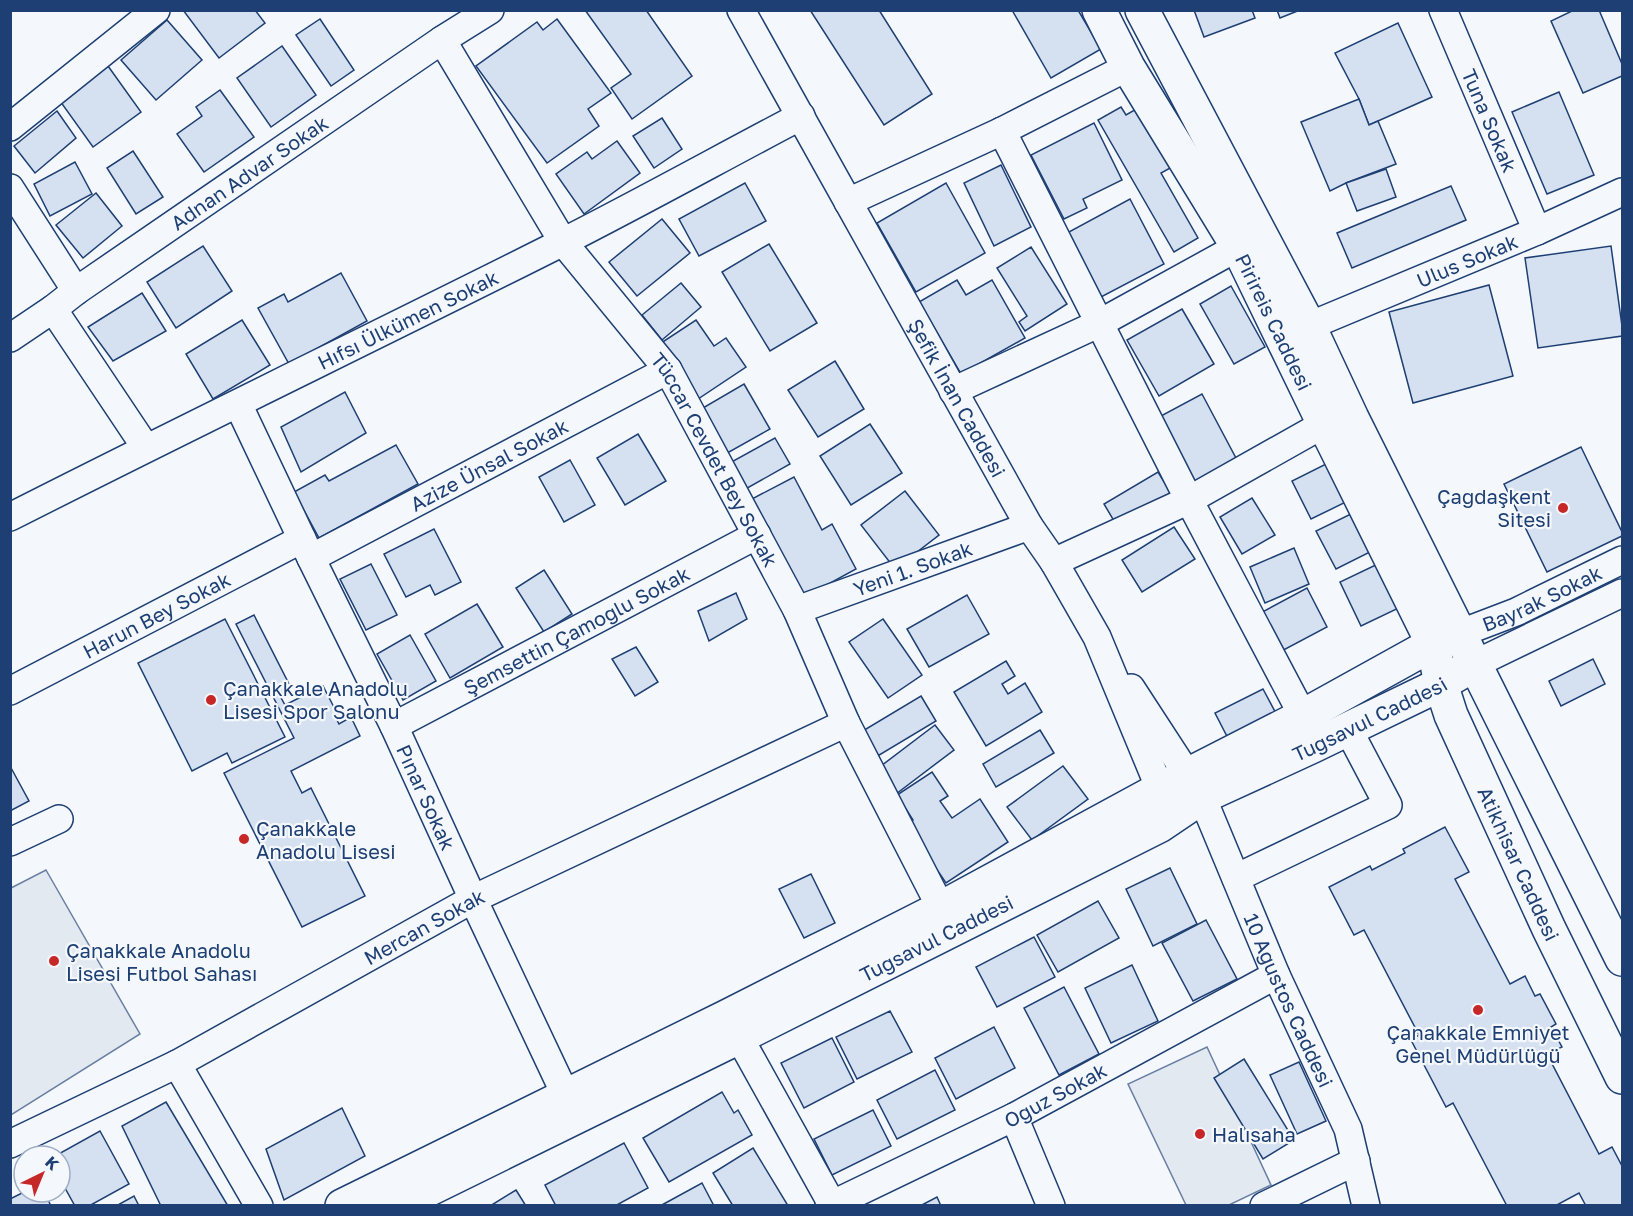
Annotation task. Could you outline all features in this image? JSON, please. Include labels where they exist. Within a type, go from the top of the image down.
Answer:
[{"type":"main road","name":"Pirireis Caddesi","points":[[1099,10],[1128,67],[1238,247],[1324,424],[1447,639]]},
{"type":"main road","name":"Pirireis Caddesi","points":[[1142,10],[1309,326],[1362,439],[1442,599],[1447,639]]},
{"type":"main road","points":[[342,1206],[726,1017],[1184,787],[1303,716],[1447,639],[1475,664],[1623,958]]},
{"type":"main road","name":"Atikhisar Caddesi","points":[[1447,639],[1441,684],[1451,715],[1544,918],[1623,1077]]},
{"type":"main road","name":"Tuğsavul Caddesi","points":[[395,1206],[739,1037],[1159,826],[1184,787],[1348,729],[1441,684],[1475,664]]},
{"type":"street","points":[[10,127],[156,10]]},
{"type":"street","name":"Şefik İnan Caddesi","points":[[741,10],[1029,526],[1054,562],[1184,787]]},
{"type":"street","name":"Tuna Sokak","points":[[1443,10],[1537,231]]},
{"type":"street","name":"Adnan Advar Sokak","points":[[10,338],[442,40],[490,11]]},
{"type":"street","name":"Tüccar Cevdet Bey Sokak","points":[[442,40],[563,242],[668,370],[797,610],[846,723],[941,908]]},
{"type":"street","points":[[848,202],[1002,130],[1128,67]]},
{"type":"street","name":"Hıfsı Ülkümen Sokak","points":[[10,517],[563,242],[801,116]]},
{"type":"street","points":[[1002,130],[1189,500],[1303,716]]},
{"type":"street","points":[[10,188],[75,291]]},
{"type":"street","name":"Ulus Sokak","points":[[1309,326],[1537,231],[1623,192]]},
{"type":"street","points":[[953,392],[1100,323],[1238,247]]},
{"type":"street","points":[[53,309],[146,448]]},
{"type":"street","name":"Azize Ünsal Sokak","points":[[306,549],[668,370]]},
{"type":"street","name":"Pınar Sokak","points":[[238,404],[306,549],[394,726],[566,1096]]},
{"type":"street","points":[[1054,562],[1189,500],[1324,424]]},
{"type":"street","name":"Yeni 1. Sokak","points":[[797,610],[1029,526]]},
{"type":"street","name":"Şemsettin Çamoğlu Sokak","points":[[394,726],[757,535]]},
{"type":"street","name":"Harun Bey Sokak","points":[[10,691],[306,549]]},
{"type":"street","name":"Bayrak Sokak","points":[[1447,639],[1516,612],[1623,560]]},
{"type":"street","name":"Bayrak Sokak","points":[[1475,664],[1623,593]]},
{"type":"street","name":"Mercan Sokak","points":[[10,1144],[177,1064],[473,899],[846,723]]},
{"type":"street","points":[[1236,878],[1388,805],[1348,729]]},
{"type":"street","name":"10 Ağustos Caddesi","points":[[1184,787],[1236,878],[1276,975],[1348,1130],[1366,1206]]},
{"type":"street","points":[[10,842],[59,819]]},
{"type":"street","name":"Oğuz Sokak","points":[[832,1205],[1014,1117],[1276,975]]},
{"type":"street","points":[[739,1037],[832,1205]]},
{"type":"street","points":[[177,1064],[259,1206]]},
{"type":"street","points":[[1014,1117],[1051,1206]]},
{"type":"street","points":[[1264,1206],[1356,1161]]},
{"type":"shaded area","name":"Çanakkale Anadolu Lisesi Futbol Sahası","points":[[46,870],[140,1034],[11,1115],[11,888]]},
{"type":"shaded area","name":"Halısaha","points":[[1207,1047],[1271,1185],[1229,1205],[1186,1205],[1128,1084]]},
{"type":"building","points":[[183,10],[255,10],[265,23],[219,58]]},
{"type":"building","points":[[585,10],[646,10],[692,76],[632,119],[611,88],[631,74]]},
{"type":"building","points":[[810,10],[879,10],[932,94],[884,125]]},
{"type":"building","points":[[1012,10],[1078,10],[1101,49],[1051,78]]},
{"type":"building","points":[[1194,10],[1252,10],[1255,18],[1204,37]]},
{"type":"building","points":[[1277,10],[1300,10],[1280,18]]},
{"type":"building","points":[[1574,10],[1599,10],[1622,64],[1622,76],[1583,93],[1551,21]]},
{"type":"building","points":[[320,19],[354,70],[331,86],[296,35]]},
{"type":"building","points":[[557,19],[611,93],[588,109],[599,126],[547,163],[476,66],[537,22],[543,30]]},
{"type":"building","points":[[167,20],[202,60],[156,100],[121,60]]},
{"type":"building","points":[[1398,23],[1432,97],[1369,125],[1359,99],[1335,53]]},
{"type":"building","points":[[282,46],[316,95],[271,127],[237,78]]},
{"type":"building","points":[[108,66],[141,112],[93,147],[60,101]]},
{"type":"building","points":[[220,90],[254,137],[204,172],[177,134],[202,116],[196,107]]},
{"type":"building","points":[[1559,92],[1594,175],[1547,194],[1512,112]]},
{"type":"building","points":[[1359,99],[1369,125],[1378,121],[1396,164],[1330,191],[1301,122]]},
{"type":"building","points":[[1121,107],[1126,115],[1138,108],[1172,167],[1161,173],[1198,238],[1174,252],[1098,120]]},
{"type":"building","points":[[57,111],[76,138],[35,173],[14,146]]},
{"type":"building","points":[[662,118],[682,149],[654,168],[633,136]]},
{"type":"building","points":[[1094,123],[1122,180],[1083,199],[1087,208],[1064,219],[1031,155]]},
{"type":"building","points":[[617,141],[640,173],[584,214],[556,174],[587,152],[592,159]]},
{"type":"building","points":[[133,151],[163,197],[136,214],[107,168]]},
{"type":"building","points":[[75,162],[92,194],[50,216],[34,184]]},
{"type":"building","points":[[1001,165],[1031,227],[994,246],[964,183]]},
{"type":"building","points":[[1386,169],[1396,197],[1357,211],[1346,183]]},
{"type":"building","points":[[745,183],[766,221],[699,256],[679,219]]},
{"type":"building","points":[[946,183],[985,253],[916,292],[877,223]]},
{"type":"building","points":[[1451,186],[1466,220],[1352,268],[1337,233]]},
{"type":"building","points":[[96,193],[122,226],[83,258],[56,225]]},
{"type":"building","points":[[1130,199],[1164,264],[1101,297],[1067,233]]},
{"type":"building","points":[[662,219],[690,253],[637,296],[609,262]]},
{"type":"building","points":[[769,244],[817,323],[770,351],[722,272]]},
{"type":"building","points":[[203,246],[232,291],[176,328],[147,282]]},
{"type":"building","points":[[1611,246],[1622,336],[1538,348],[1525,258]]},
{"type":"building","points":[[1031,247],[1067,304],[1025,331],[1019,322],[1027,316],[997,268]]},
{"type":"building","points":[[341,273],[367,321],[289,364],[258,308],[284,294],[288,302]]},
{"type":"building","points":[[957,280],[966,295],[992,280],[1025,338],[961,374],[919,302]]},
{"type":"building","points":[[681,283],[701,307],[662,340],[642,315]]},
{"type":"building","points":[[1489,285],[1513,376],[1413,403],[1389,312]]},
{"type":"building","points":[[1231,286],[1265,347],[1234,364],[1200,304]]},
{"type":"building","points":[[142,293],[166,331],[113,361],[88,327]]},
{"type":"building","points":[[1182,309],[1214,364],[1159,396],[1127,340]]},
{"type":"building","points":[[242,320],[270,365],[213,399],[186,354]]},
{"type":"building","points":[[696,320],[714,346],[726,338],[746,367],[695,401],[658,345]]},
{"type":"building","points":[[835,361],[864,409],[818,437],[788,390]]},
{"type":"building","points":[[744,384],[770,429],[722,456],[696,412]]},
{"type":"building","points":[[345,392],[366,433],[301,472],[281,427]]},
{"type":"building","points":[[1202,394],[1237,460],[1194,483],[1159,417]]},
{"type":"building","points":[[870,424],[902,473],[851,505],[820,456]]},
{"type":"building","points":[[638,434],[666,481],[625,505],[597,458]]},
{"type":"building","points":[[775,438],[790,464],[742,491],[726,465]]},
{"type":"building","points":[[396,445],[418,484],[319,538],[294,492],[325,475],[329,481]]},
{"type":"building","name":"Çağdaşkent Sitesi","points":[[1581,447],[1622,536],[1547,572],[1504,484]]},
{"type":"building","points":[[570,460],[595,505],[564,522],[539,477]]},
{"type":"building","points":[[1332,461],[1350,500],[1311,519],[1292,481]]},
{"type":"building","points":[[1158,472],[1171,493],[1117,526],[1104,504]]},
{"type":"building","points":[[794,477],[822,530],[832,524],[856,569],[803,598],[750,500]]},
{"type":"building","points":[[905,491],[939,535],[895,569],[861,525]]},
{"type":"building","points":[[1252,498],[1275,535],[1242,554],[1220,517]]},
{"type":"building","points":[[1359,510],[1378,548],[1336,569],[1316,531]]},
{"type":"building","points":[[1174,527],[1195,559],[1142,592],[1122,560]]},
{"type":"building","points":[[434,529],[461,582],[435,595],[430,585],[406,597],[384,554]]},
{"type":"building","points":[[1294,548],[1309,584],[1265,603],[1250,567]]},
{"type":"building","points":[[1384,561],[1405,605],[1361,626],[1340,582]]},
{"type":"building","points":[[371,564],[397,615],[366,630],[340,579]]},
{"type":"building","points":[[544,570],[572,614],[544,632],[516,588]]},
{"type":"building","points":[[1307,588],[1327,627],[1276,654],[1255,616]]},
{"type":"building","points":[[736,593],[747,619],[709,641],[698,611]]},
{"type":"building","points":[[967,595],[989,634],[929,667],[907,629]]},
{"type":"building","points":[[477,604],[503,647],[450,678],[425,634]]},
{"type":"building","points":[[254,615],[291,688],[279,694],[285,705],[323,686],[338,715],[335,716],[339,724],[351,717],[360,736],[291,771],[302,793],[311,788],[365,896],[302,927],[224,773],[294,738],[236,624]]},
{"type":"building","name":"Çanakkale Anadolu Lisesi Spor Salonu","points":[[225,619],[285,737],[232,763],[227,753],[192,771],[138,663]]},
{"type":"building","points":[[883,619],[922,675],[888,698],[849,642]]},
{"type":"building","points":[[410,635],[436,681],[403,700],[377,654]]},
{"type":"building","points":[[636,647],[658,682],[635,696],[612,659]]},
{"type":"building","points":[[1593,659],[1605,684],[1561,706],[1549,681]]},
{"type":"building","points":[[1006,661],[1015,676],[1002,684],[1008,694],[1025,683],[1042,712],[986,746],[954,692]]},
{"type":"building","points":[[1263,689],[1280,721],[1232,746],[1215,713]]},
{"type":"building","points":[[921,696],[936,721],[871,760],[856,735]]},
{"type":"building","points":[[935,725],[954,750],[896,794],[877,769]]},
{"type":"building","points":[[1040,730],[1054,753],[996,787],[983,764]]},
{"type":"building","points":[[10,766],[29,801],[10,811]]},
{"type":"building","points":[[1063,766],[1088,799],[1032,840],[1007,807]]},
{"type":"building","points":[[932,772],[948,796],[940,801],[952,818],[980,799],[1008,842],[946,883],[906,824],[913,820],[897,795]]},
{"type":"building","name":"Çanakkale Emniyet Genel Müdürlüğü","points":[[1445,827],[1469,872],[1455,879],[1510,984],[1525,976],[1535,996],[1540,994],[1556,1024],[1551,1027],[1562,1047],[1547,1054],[1599,1154],[1612,1147],[1622,1166],[1622,1206],[1586,1206],[1579,1193],[1555,1206],[1507,1206],[1453,1103],[1446,1107],[1411,1040],[1419,1035],[1364,930],[1354,935],[1329,887],[1370,866],[1372,870],[1405,853],[1403,849]]},
{"type":"building","points":[[1170,868],[1197,924],[1153,946],[1126,889]]},
{"type":"building","points":[[811,874],[835,923],[804,938],[779,889]]},
{"type":"building","points":[[1098,901],[1119,938],[1058,972],[1037,935]]},
{"type":"building","points":[[1206,920],[1237,979],[1193,1001],[1162,943]]},
{"type":"building","points":[[1034,937],[1055,977],[997,1007],[976,967]]},
{"type":"building","points":[[1132,965],[1158,1021],[1111,1043],[1085,988]]},
{"type":"building","points":[[1064,987],[1099,1054],[1059,1075],[1024,1008]]},
{"type":"building","points":[[890,1011],[912,1052],[857,1079],[836,1037]]},
{"type":"building","points":[[994,1027],[1015,1068],[956,1099],[935,1058]]},
{"type":"building","points":[[832,1038],[854,1082],[804,1108],[781,1063]]},
{"type":"building","points":[[1244,1059],[1294,1140],[1263,1159],[1214,1078]]},
{"type":"building","points":[[1299,1062],[1326,1121],[1297,1134],[1270,1075]]},
{"type":"building","points":[[935,1070],[955,1110],[897,1139],[877,1100]]},
{"type":"building","points":[[722,1092],[734,1113],[738,1110],[752,1135],[669,1182],[643,1138]]},
{"type":"building","points":[[166,1102],[228,1206],[161,1206],[122,1126]]},
{"type":"building","points":[[342,1108],[365,1156],[284,1200],[266,1149]]},
{"type":"building","points":[[873,1110],[891,1146],[832,1175],[814,1139]]},
{"type":"building","points":[[100,1131],[129,1184],[89,1206],[75,1206],[72,1201],[72,1147]]},
{"type":"building","points":[[624,1143],[648,1188],[615,1206],[556,1206],[545,1185]]},
{"type":"building","points":[[753,1148],[787,1204],[786,1206],[733,1206],[713,1173]]},
{"type":"building","points":[[702,1183],[714,1206],[660,1206]]},
{"type":"building","points":[[516,1190],[526,1206],[490,1206]]},
{"type":"building","points":[[134,1196],[139,1206],[116,1206]]},
{"type":"building","points":[[937,1197],[941,1206],[920,1206]]},
{"type":"building","points":[[12,1198],[12,1204],[50,1204],[51,1206],[10,1206]]},
{"type":"place","name":"Çağdaşkent Sitesi","points":[[1563,508]]},
{"type":"place","name":"Çanakkale Anadolu Lisesi Spor Salonu","points":[[211,700]]},
{"type":"place","name":"Çanakkale Anadolu Lisesi","points":[[244,839]]},
{"type":"place","name":"Çanakkale Anadolu Lisesi Futbol Sahası","points":[[54,961]]},
{"type":"place","name":"Çanakkale Emniyet Genel Müdürlüğü","points":[[1478,1010]]},
{"type":"place","name":"Halısaha","points":[[1200,1134]]}]
